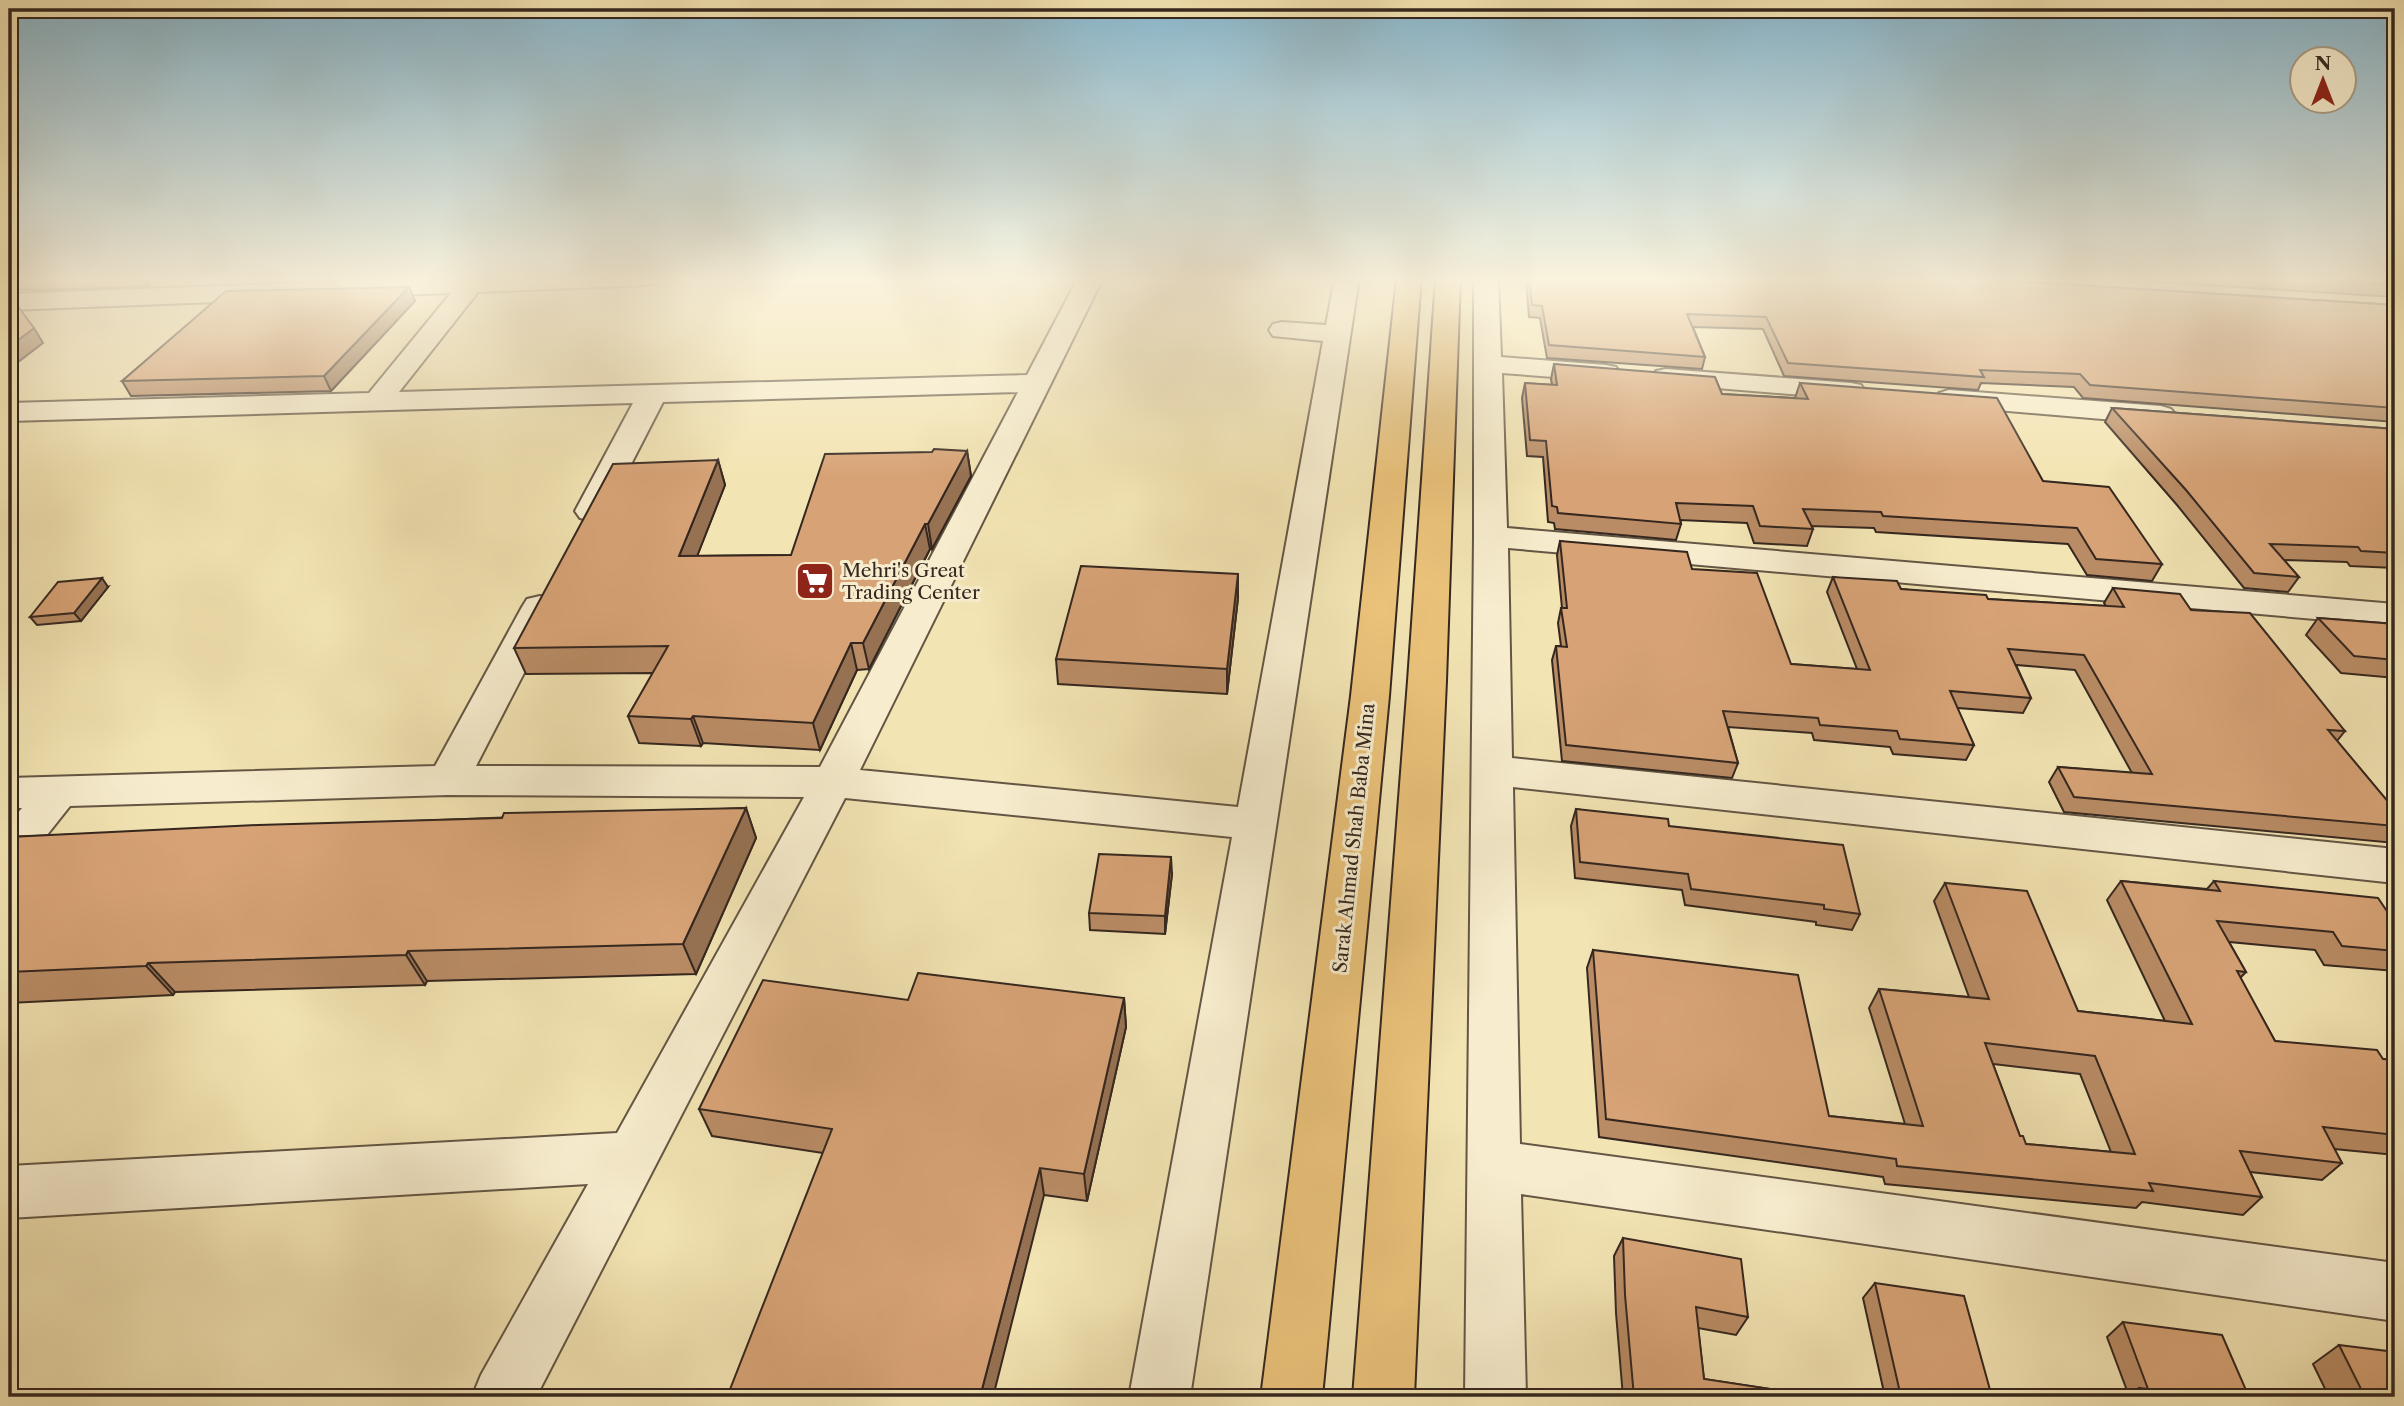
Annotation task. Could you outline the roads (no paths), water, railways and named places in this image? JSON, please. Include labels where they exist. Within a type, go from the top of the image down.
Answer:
[{"type":"highway","name":"Sarak Ahmad Shah Baba Mina","points":[[1291,1397],[1369,710],[1403,344]]},
{"type":"highway","points":[[1383,1397],[1445,344]]},
{"type":"street","points":[[376,403],[424,344]]},
{"type":"street","points":[[503,1397],[833,782],[1059,344]]},
{"type":"street","points":[[1160,1397],[1336,344]]},
{"type":"street","points":[[1486,344],[1491,537],[1494,1397]]},
{"type":"street","points":[[1486,363],[1872,393]]},
{"type":"street","points":[[9,412],[1039,383]]},
{"type":"street","points":[[575,540],[652,395]]},
{"type":"street","points":[[1927,397],[2189,417]]},
{"type":"street","points":[[1491,537],[2395,615]]},
{"type":"street","points":[[448,780],[556,576]]},
{"type":"street","points":[[1491,770],[2395,866]]},
{"type":"street","points":[[9,793],[448,780],[833,782],[1256,824]]},
{"type":"street","points":[[9,852],[60,790]]},
{"type":"street","points":[[9,1192],[631,1157]]},
{"type":"street","points":[[1493,1166],[2395,1292]]},
{"type":"place","name":"Mehri's Great Trading Center","points":[[815,581]]}]
